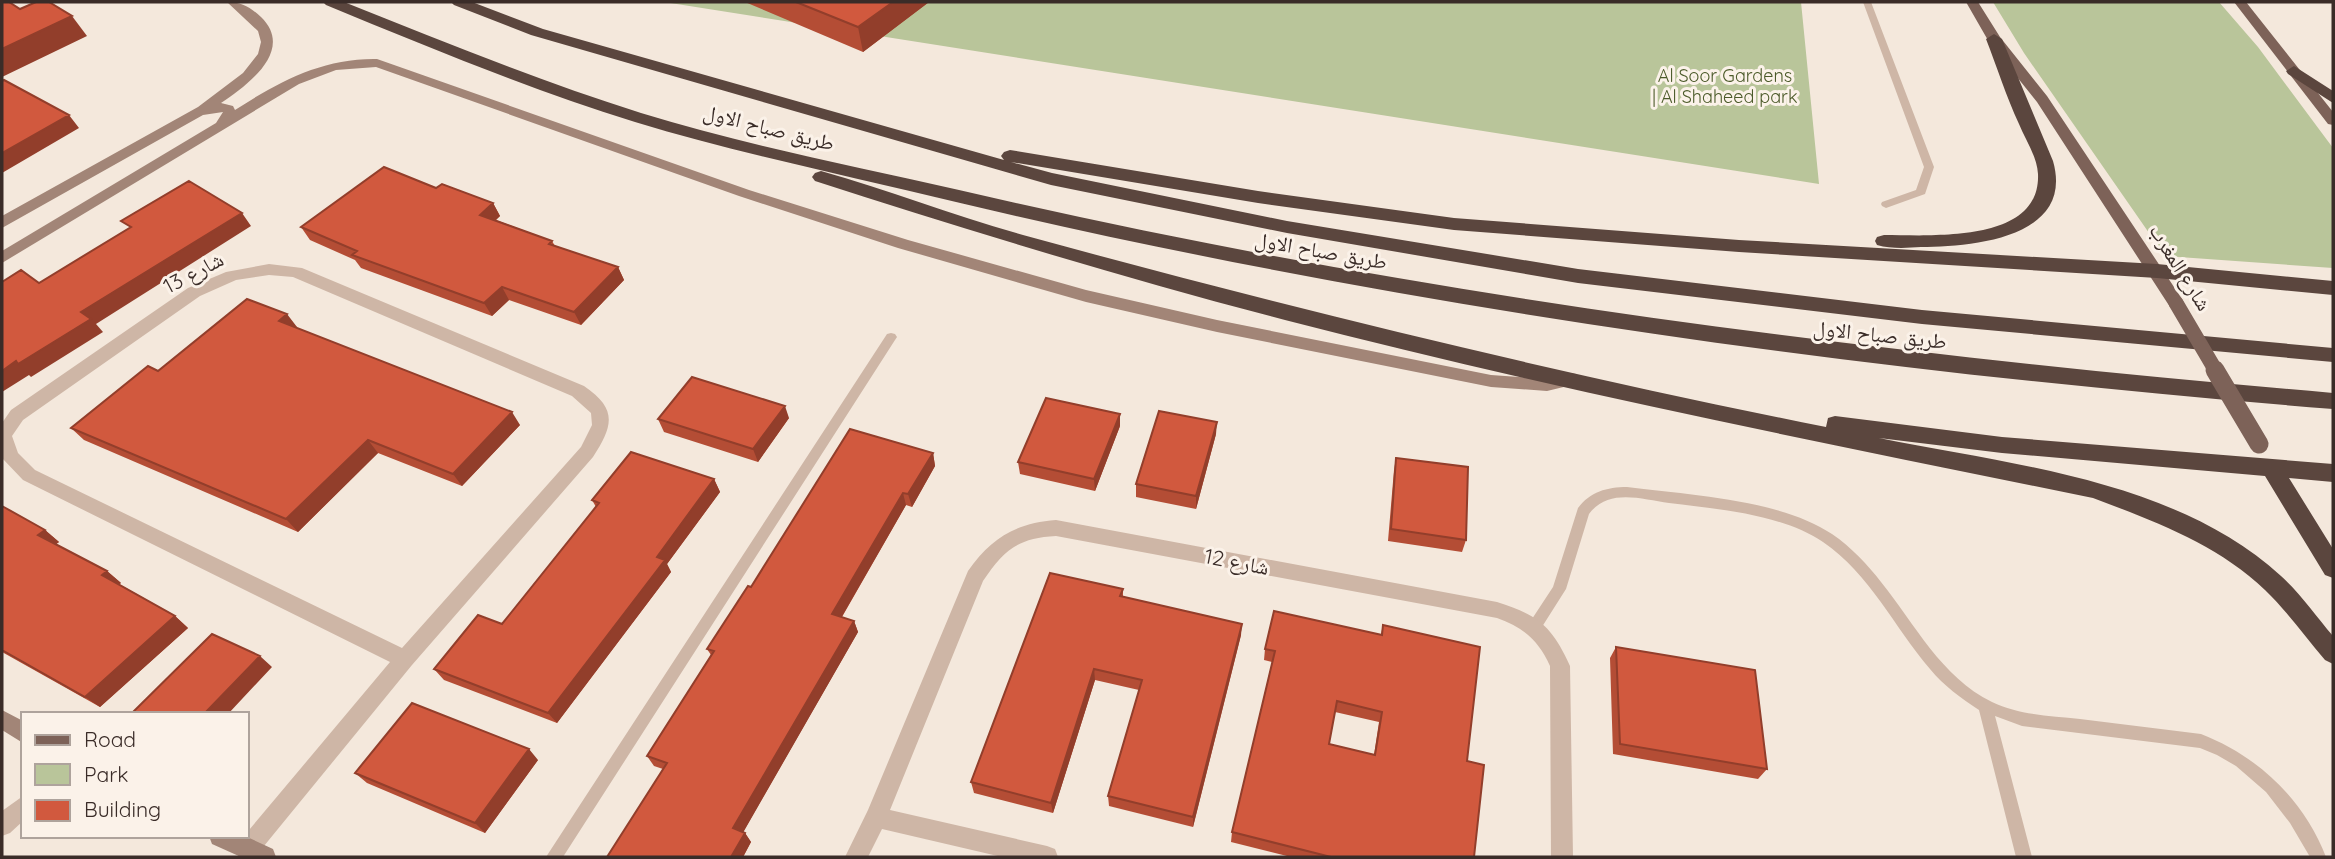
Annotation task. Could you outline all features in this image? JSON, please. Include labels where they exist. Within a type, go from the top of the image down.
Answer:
[{"type":"highway","name":"طريق صباح الاول","points":[[331,2],[468,57],[640,118],[1036,217],[1220,254],[1531,310],[1828,352],[2140,385],[2333,401]]},
{"type":"highway","name":"طريق صباح الاول","points":[[459,2],[537,32],[861,127],[1051,179],[1287,227],[1578,276],[1922,317],[2333,355]]},
{"type":"highway","points":[[1739,246],[1810,240],[1947,241],[1996,233],[2023,222],[2042,202],[2047,190],[2047,174],[1994,39]]},
{"type":"highway","points":[[2294,71],[2333,98]]},
{"type":"highway","points":[[640,118],[1014,239],[1286,313],[1663,402],[2095,490],[2169,516],[2221,544],[2273,583],[2333,653]]},
{"type":"highway","points":[[861,127],[1007,155],[1258,197],[1454,224],[1739,246],[2157,271],[2333,288]]},
{"type":"highway","points":[[1663,402],[2002,445],[2333,474]]},
{"type":"highway","name":"شارع المغرب","points":[[2271,467],[2333,568]]},
{"type":"main road","points":[[1966,2],[1980,17]]},
{"type":"main road","name":"شارع المغرب","points":[[1972,2],[1994,39],[2042,99],[2157,271],[2271,467]]},
{"type":"main road","points":[[2240,2],[2333,121]]},
{"type":"main road","points":[[2253,2],[2281,53]]},
{"type":"street","points":[[2,223],[199,111],[246,78],[260,64],[268,39],[265,30],[233,2]]},
{"type":"street","points":[[2,258],[276,90],[304,76],[342,65],[377,63],[744,193],[903,244],[1086,296],[1230,329],[1490,381],[1547,385],[1570,379]]},
{"type":"street","points":[[199,111],[210,107],[228,109],[231,114],[229,120],[221,126]]},
{"type":"street","name":"شارع 13","points":[[256,853],[404,659],[587,452],[599,434],[603,419],[596,402],[578,391],[296,272],[273,268],[250,269],[221,277],[194,292],[18,415],[4,435],[10,457],[29,475],[404,659]]},
{"type":"street","name":"شارع 12","points":[[856,857],[876,817],[975,577],[989,555],[1006,540],[1032,528],[1056,527],[1497,610],[1535,626]]},
{"type":"street","points":[[1535,626],[1549,641],[1560,666],[1562,857]]},
{"type":"street","points":[[2,719],[21,732]]},
{"type":"street","points":[[2,826],[21,808]]},
{"type":"street","points":[[876,817],[1047,857]]},
{"type":"street","points":[[224,838],[256,853]]},
{"type":"lane","points":[[1867,2],[1929,167],[1921,192],[1886,204]]},
{"type":"lane","points":[[554,857],[891,337]]},
{"type":"lane","points":[[1535,626],[1559,589],[1583,512],[1604,494],[1627,492],[1768,513],[1807,526],[1843,550],[1858,565],[1937,669],[1959,691],[1986,708],[2022,719],[2201,741],[2219,748],[2255,769],[2284,798],[2318,857]]},
{"type":"lane","points":[[1986,708],[2024,857]]},
{"type":"green space","name":"Al Soor Gardens | Al Shaheed park","points":[[664,2],[1801,2],[1819,184]]},
{"type":"green space","points":[[1993,2],[2219,2],[2258,47],[2333,148],[2333,268],[2165,256],[2024,53]]},
{"type":"building","points":[[2,2],[9,2],[20,9],[36,2],[49,2],[72,16],[2,49]]},
{"type":"building","points":[[796,2],[893,2],[858,27]]},
{"type":"building","points":[[4,80],[69,115],[2,153]]},
{"type":"building","points":[[384,167],[436,188],[442,184],[493,203],[480,215],[552,241],[549,244],[618,267],[574,312],[502,287],[484,303],[352,255],[357,251],[301,227]]},
{"type":"building","points":[[189,181],[242,213],[81,312],[91,319],[2,371],[2,282],[21,270],[39,283],[131,227],[121,221]]},
{"type":"building","points":[[247,299],[287,314],[279,321],[512,412],[453,474],[368,440],[286,519],[71,428],[148,366],[158,371]]},
{"type":"building","points":[[692,377],[785,406],[753,449],[658,419]]},
{"type":"building","points":[[1046,398],[1120,414],[1094,479],[1018,462]]},
{"type":"building","points":[[1159,411],[1217,422],[1196,496],[1136,484]]},
{"type":"building","points":[[850,429],[933,453],[908,494],[903,493],[832,614],[854,621],[733,828],[745,833],[731,857],[607,857],[667,763],[647,756],[714,651],[707,649],[748,586],[751,587]]},
{"type":"building","points":[[631,452],[714,479],[657,557],[665,560],[548,713],[434,669],[478,615],[502,624],[599,503],[592,500]]},
{"type":"building","points":[[1396,458],[1468,467],[1466,540],[1391,529]]},
{"type":"building","points":[[2,506],[45,530],[38,535],[107,571],[102,575],[175,616],[85,697],[2,650]]},
{"type":"building","points":[[1050,573],[1123,589],[1120,596],[1242,624],[1193,817],[1108,796],[1142,680],[1094,669],[1051,803],[971,782]]},
{"type":"building","points":[[1274,611],[1382,635],[1383,625],[1480,647],[1467,761],[1484,765],[1474,857],[1331,857],[1232,832],[1275,651],[1265,649]],"holes":[[[1337,701],[1382,712],[1375,755],[1329,744]]]},
{"type":"building","points":[[212,634],[260,656],[206,712],[133,712]]},
{"type":"building","points":[[1616,647],[1755,670],[1767,769],[1620,744]]},
{"type":"building","points":[[412,703],[529,749],[475,823],[355,773]]}]
